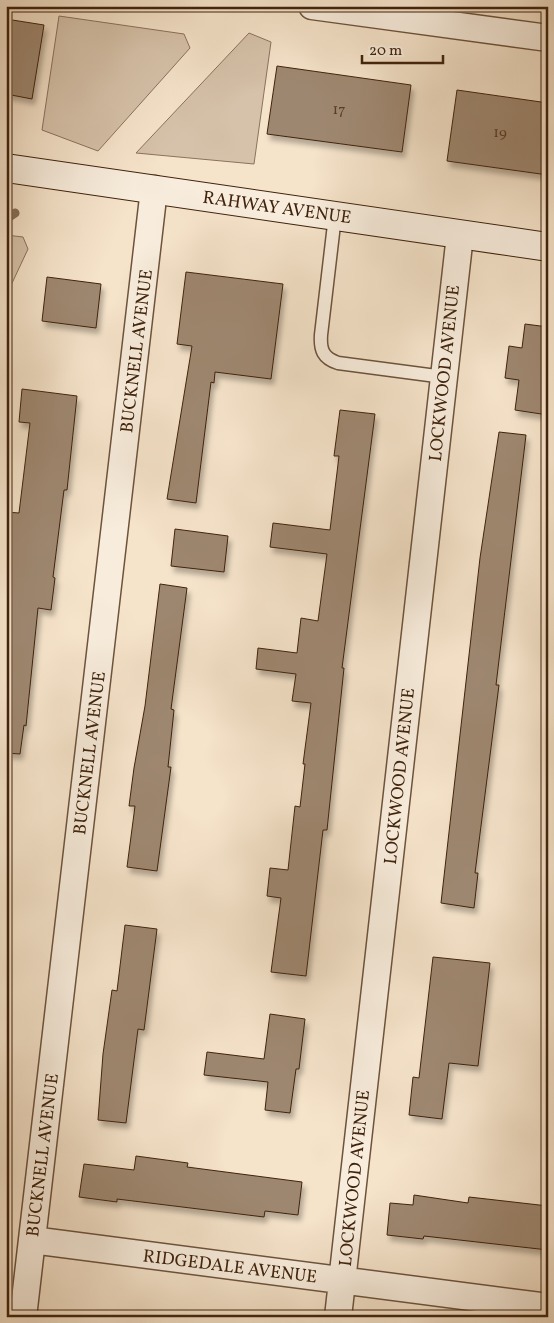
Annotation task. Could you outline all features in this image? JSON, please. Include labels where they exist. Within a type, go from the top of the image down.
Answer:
[{"type":"street","points":[[312,6],[548,38]]},
{"type":"street","name":"RAHWAY AVENUE","points":[[6,168],[548,247]]},
{"type":"street","name":"BUCKNELL AVENUE","points":[[23,1317],[154,189]]},
{"type":"street","name":"LOCKWOOD AVENUE","points":[[338,1317],[460,235]]},
{"type":"street","name":"RIDGEDALE AVENUE","points":[[32,1240],[548,1307]]},
{"type":"lane","points":[[334,216],[320,347],[324,356],[338,364],[444,377]]},
{"type":"shaded area","points":[[59,16],[184,34],[190,48],[98,151],[42,130]]},
{"type":"shaded area","points":[[249,33],[271,42],[254,164],[136,153]]},
{"type":"shaded area","points":[[6,235],[23,237],[28,249],[6,296]]},
{"type":"building","points":[[6,19],[44,25],[32,99],[6,94]]},
{"type":"building","points":[[277,66],[411,85],[402,152],[267,134]]},
{"type":"building","points":[[457,90],[548,103],[548,175],[447,161]]},
{"type":"building","points":[[186,272],[283,284],[271,379],[215,372],[214,383],[211,382],[196,503],[167,499],[192,346],[177,344]]},
{"type":"building","points":[[47,277],[101,284],[96,328],[42,321]]},
{"type":"building","points":[[525,324],[548,327],[548,415],[515,410],[519,380],[505,378],[509,346],[522,348]]},
{"type":"building","points":[[22,389],[77,396],[67,490],[64,490],[53,577],[55,578],[51,610],[38,608],[26,726],[24,725],[20,754],[6,753],[6,512],[19,513],[30,423],[19,422]]},
{"type":"building","points":[[340,410],[375,414],[342,668],[344,668],[327,830],[323,830],[306,976],[271,972],[281,898],[267,896],[270,868],[288,870],[295,806],[300,807],[305,764],[303,764],[311,703],[292,701],[296,674],[256,669],[258,648],[297,653],[301,618],[318,621],[327,554],[270,547],[273,523],[330,530],[339,456],[334,456]]},
{"type":"building","points":[[499,432],[526,435],[496,685],[499,685],[475,873],[478,873],[474,908],[441,903],[480,558]]},
{"type":"building","points":[[175,529],[228,536],[224,572],[171,566]]},
{"type":"building","points":[[160,584],[187,588],[171,709],[174,710],[168,767],[171,767],[157,871],[127,867],[135,806],[129,806],[145,706]]},
{"type":"building","points":[[125,925],[157,929],[144,1030],[138,1029],[126,1123],[98,1120],[103,1054],[112,990],[117,991]]},
{"type":"building","points":[[433,957],[490,963],[478,1066],[449,1063],[442,1119],[409,1115],[413,1077],[419,1078]]},
{"type":"building","points":[[270,1014],[305,1019],[299,1069],[296,1069],[290,1113],[265,1110],[268,1082],[204,1075],[207,1052],[264,1059]]},
{"type":"building","points":[[136,1156],[188,1163],[187,1167],[302,1182],[298,1215],[265,1211],[264,1217],[117,1199],[117,1202],[79,1197],[84,1164],[134,1170]]},
{"type":"building","points":[[414,1195],[468,1203],[469,1197],[548,1206],[548,1250],[424,1236],[423,1239],[387,1235],[390,1203],[413,1205]]},
{"type":"waterway","points":[[6,219],[15,213]]}]
